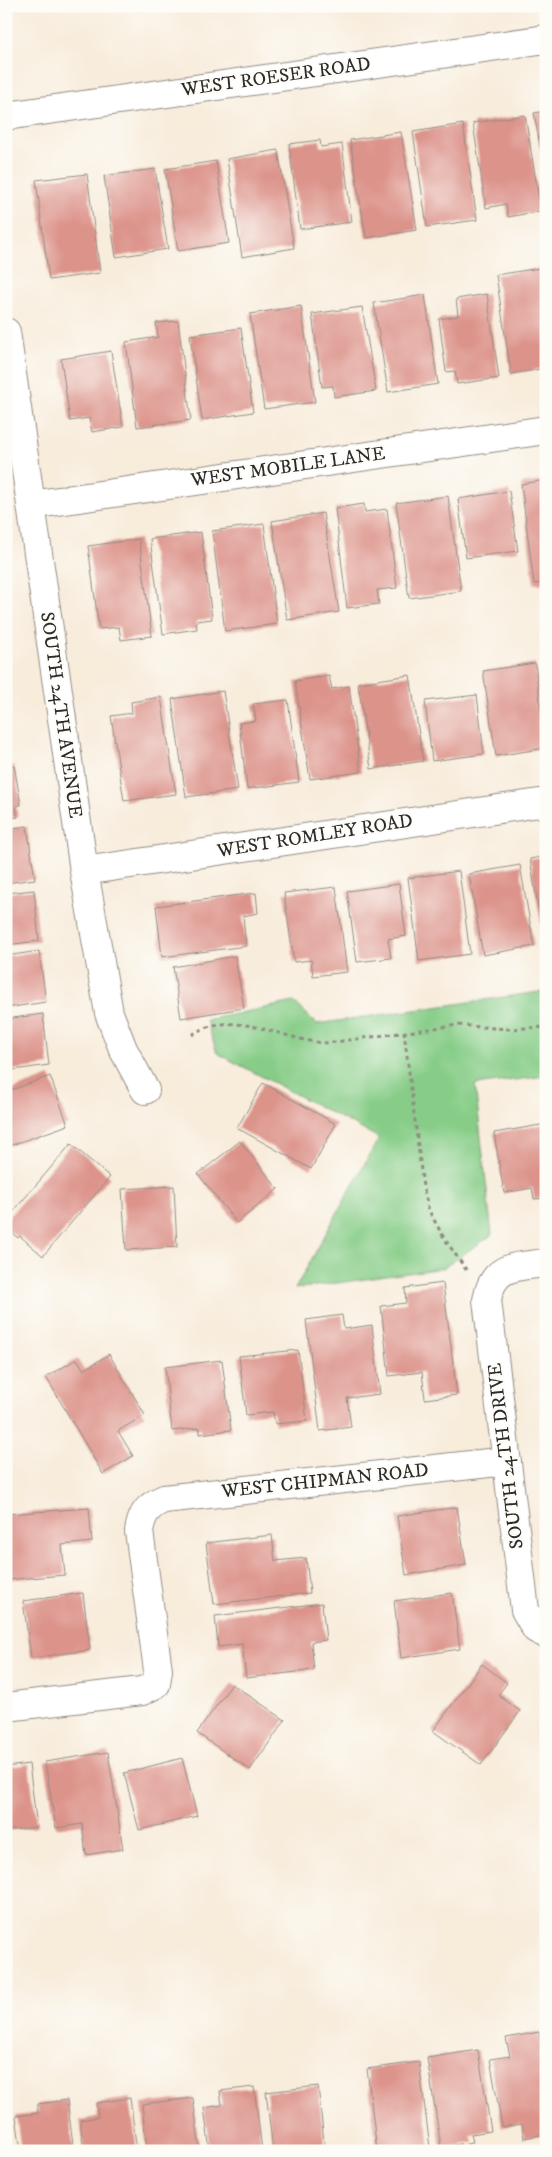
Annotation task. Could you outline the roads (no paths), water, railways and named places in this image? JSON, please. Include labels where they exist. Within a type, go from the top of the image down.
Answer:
[{"type":"street","name":"WEST ROESER ROAD","points":[[6,116],[546,38]]},
{"type":"street","name":"SOUTH 24TH AVENUE","points":[[6,332],[84,871],[109,1013],[123,1050],[145,1090]]},
{"type":"street","name":"WEST MOBILE LANE","points":[[31,505],[546,430]]},
{"type":"street","name":"WEST ROMLEY ROAD","points":[[84,871],[546,802]]},
{"type":"street","name":"SOUTH 24TH DRIVE","points":[[541,1632],[525,1610],[487,1300],[491,1284],[502,1272],[514,1267],[546,1263]]},
{"type":"street","name":"WEST CHIPMAN ROAD","points":[[6,1707],[142,1690],[156,1684],[158,1670],[139,1531],[146,1510],[154,1503],[164,1499],[507,1461]]}]
